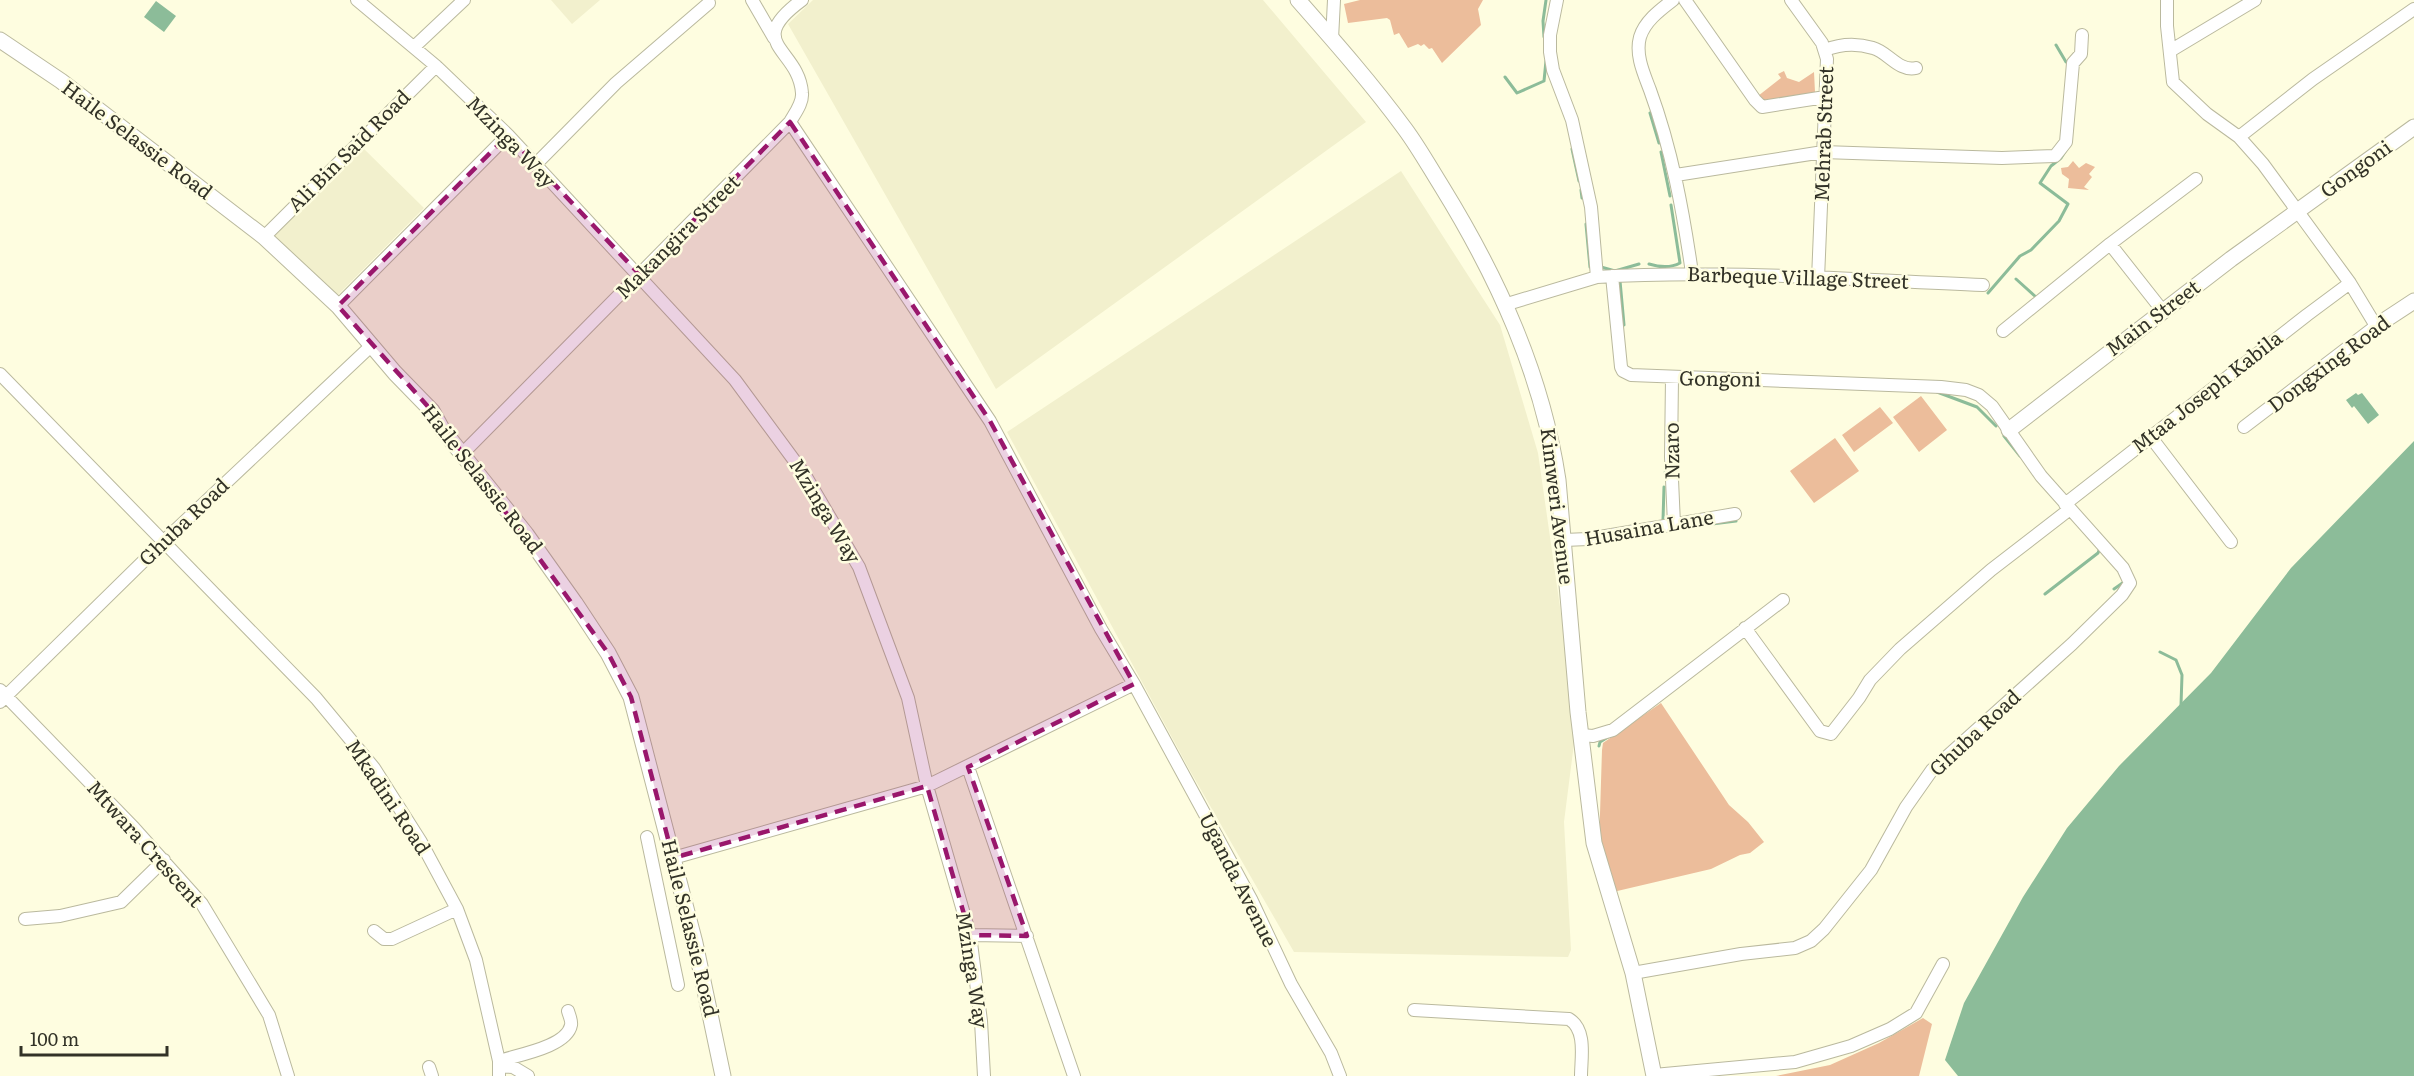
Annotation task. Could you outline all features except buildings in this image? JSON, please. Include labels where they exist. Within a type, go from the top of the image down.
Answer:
[{"type":"street","name":"Mzinga Way","points":[[357,0],[436,66],[508,135],[735,380],[805,475],[859,567],[908,698],[927,786],[970,935],[981,1021],[984,1076]]},
{"type":"street","points":[[414,47],[464,0]]},
{"type":"street","points":[[752,0],[774,38]]},
{"type":"street","points":[[774,38],[775,27],[780,18],[802,0]]},
{"type":"street","name":"Kimweri Avenue","points":[[1298,0],[1367,79],[1415,143],[1467,229],[1527,354],[1553,446],[1564,540],[1581,735],[1594,843],[1634,973],[1654,1075]]},
{"type":"street","points":[[1332,39],[1334,0]]},
{"type":"street","points":[[1557,0],[1550,35],[1550,52],[1553,70],[1572,120],[1590,207],[1598,277]]},
{"type":"street","points":[[1673,0],[1645,26],[1640,37],[1638,53],[1661,120],[1676,176],[1692,273]]},
{"type":"street","points":[[1685,0],[1755,100],[1762,106],[1825,97]]},
{"type":"street","name":"Mehrab Street","points":[[1791,0],[1826,50],[1818,279]]},
{"type":"street","points":[[2167,0],[2173,82],[2207,114],[2239,137],[2300,212],[2350,283],[2376,326]]},
{"type":"street","points":[[2170,51],[2255,0]]},
{"type":"street","points":[[535,165],[616,83],[709,3]]},
{"type":"street","points":[[2239,137],[2313,78],[2414,9]]},
{"type":"street","points":[[1676,176],[1823,152],[2002,158],[2055,156],[2066,142],[2073,63],[2081,54],[2082,35]]},
{"type":"street","name":"Makangira Street","points":[[463,453],[790,122],[800,106],[803,94],[798,76],[774,38]]},
{"type":"street","name":"Haile Selassie Road","points":[[0,40],[70,88],[264,237],[338,306],[371,346],[432,411],[442,429],[538,552],[608,653],[631,697],[695,943],[723,1076]]},
{"type":"street","points":[[1826,50],[1840,44],[1875,48],[1906,69],[1916,68]]},
{"type":"street","name":"Ali Bin Said Road","points":[[264,237],[436,66]]},
{"type":"street","name":"Uganda Avenue","points":[[790,122],[990,421],[1101,629],[1134,684],[1251,899],[1291,984],[1331,1053],[1340,1076]]},
{"type":"street","name":"Gongoni","points":[[2300,212],[2414,127]]},
{"type":"street","points":[[338,306],[508,135]]},
{"type":"street","points":[[2003,332],[2110,244],[2196,179]]},
{"type":"street","name":"Main Street","points":[[2010,430],[2162,310],[2300,212]]},
{"type":"street","points":[[2110,244],[2162,310]]},
{"type":"street","name":"Barbeque Village Street","points":[[1612,276],[1692,273],[1983,285]]},
{"type":"street","points":[[1504,305],[1598,277],[1612,276]]},
{"type":"street","name":"Gongoni","points":[[1612,276],[1623,371],[1639,377],[1906,385],[1957,389],[1979,395],[1992,406],[2010,430]]},
{"type":"street","name":"Mtaa Joseph Kabila","points":[[1745,628],[1820,731],[1831,734],[1870,680],[1900,650],[1991,570],[2150,436],[2350,283]]},
{"type":"street","name":"Dongxing Road","points":[[2244,427],[2376,326],[2414,301]]},
{"type":"street","name":"Ghuba Road","points":[[2,696],[371,346]]},
{"type":"street","name":"Mkadini Road","points":[[0,374],[316,698],[374,768],[421,842],[457,909],[476,960],[499,1068]]},
{"type":"street","name":"Nzaro","points":[[1672,378],[1671,457],[1674,524]]},
{"type":"street","name":"Ghuba Road","points":[[1634,973],[1740,954],[1795,948],[1811,941],[1824,929],[1871,870],[1906,807],[1932,770],[2072,644],[2128,588],[2130,578],[2123,568],[2041,476],[2010,430]]},
{"type":"street","points":[[2150,436],[2231,542]]},
{"type":"street","name":"Husaina Lane","points":[[1564,540],[1588,539],[1735,514]]},
{"type":"street","points":[[1581,735],[1593,736],[1613,730],[1783,600]]},
{"type":"street","points":[[673,858],[927,786],[1134,684]]},
{"type":"street","name":"Mtwara Crescent","points":[[2,696],[164,860],[202,904],[269,1015],[288,1076]]},
{"type":"street","points":[[968,767],[1074,1076]]},
{"type":"street","points":[[647,837],[678,985]]},
{"type":"street","points":[[25,919],[60,916],[121,902],[164,860]]},
{"type":"street","points":[[374,931],[384,939],[392,939],[457,909]]},
{"type":"street","points":[[970,935],[1027,936]]},
{"type":"street","points":[[1654,1075],[1761,1070],[1851,1046],[1890,1029],[1916,1013],[1943,963]]},
{"type":"street","points":[[1414,1010],[1569,1019],[1574,1022],[1581,1036],[1581,1076]]},
{"type":"street","points":[[499,1068],[559,1041],[571,1024],[568,1011]]},
{"type":"street","points":[[499,1068],[508,1066],[528,1076]]},
{"type":"highlighted area","points":[[790,122],[990,421],[1134,684],[968,767],[1027,936],[970,935],[927,786],[673,858],[631,697],[608,653],[432,411],[338,306],[508,135],[640,275]]},
{"type":"shaded area","points":[[551,0],[600,0],[572,24]]},
{"type":"shaded area","points":[[813,0],[1263,0],[1366,122],[996,389],[788,24]]},
{"type":"shaded area","points":[[1360,0],[1483,0],[1478,9],[1481,25],[1442,63],[1432,48],[1429,49],[1424,44],[1408,48],[1399,33],[1394,35],[1390,20],[1387,18],[1348,23],[1344,4]]},
{"type":"shaded area","points":[[156,1],[176,16],[164,32],[144,17]]},
{"type":"shaded area","points":[[1784,71],[1787,78],[1799,82],[1814,72],[1815,92],[1763,102],[1758,96],[1781,78],[1778,74]]},
{"type":"shaded area","points":[[361,146],[424,208],[334,299],[269,239]]},
{"type":"shaded area","points":[[2073,161],[2079,168],[2086,163],[2095,167],[2089,174],[2092,177],[2084,187],[2089,190],[2068,188],[2069,179],[2062,174],[2061,168],[2068,167]]},
{"type":"shaded area","points":[[1401,171],[1500,325],[1538,453],[1565,642],[1578,712],[1564,822],[1571,950],[1568,957],[1294,952],[1189,769],[1007,432]]},
{"type":"shaded area","points":[[2356,393],[2358,395],[2362,393],[2379,415],[2368,424],[2354,406],[2352,408],[2346,400]]},
{"type":"shaded area","points":[[1921,396],[1947,430],[1919,452],[1893,417]]},
{"type":"shaded area","points":[[1880,407],[1893,423],[1854,452],[1842,435]]},
{"type":"shaded area","points":[[1835,438],[1859,471],[1814,503],[1790,471]]},
{"type":"shaded area","points":[[2414,441],[2414,1076],[1958,1076],[1945,1060],[1964,1003],[2023,897],[2067,828],[2119,766],[2211,673],[2291,568]]},
{"type":"shaded area","points":[[1661,703],[1729,805],[1748,822],[1764,842],[1750,853],[1740,855],[1711,869],[1613,892],[1599,846],[1603,743]]},
{"type":"shaded area","points":[[1923,1018],[1932,1024],[1919,1076],[1776,1076],[1830,1065],[1879,1043]]},
{"type":"waterway","points":[[1544,37],[1543,21],[1546,0]]},
{"type":"waterway","points":[[2056,45],[2066,62]]},
{"type":"waterway","points":[[1505,77],[1517,93],[1544,81],[1546,61]]},
{"type":"waterway","points":[[1650,113],[1659,143]]},
{"type":"waterway","points":[[1572,149],[1579,181]]},
{"type":"waterway","points":[[1988,293],[2020,256],[2031,250],[2059,221],[2068,204],[2040,183],[2051,166],[2061,158],[2066,150]]},
{"type":"waterway","points":[[1661,152],[1670,196]]},
{"type":"waterway","points":[[1581,190],[1582,198]]},
{"type":"waterway","points":[[1649,264],[1673,266],[1680,263],[1671,205]]},
{"type":"waterway","points":[[1586,224],[1590,267]]},
{"type":"waterway","points":[[1601,267],[1615,271],[1639,264]]},
{"type":"waterway","points":[[2016,279],[2036,297]]},
{"type":"waterway","points":[[1620,281],[1624,325]]},
{"type":"waterway","points":[[1937,392],[1977,407],[1996,426]]},
{"type":"waterway","points":[[2004,436],[2020,456]]},
{"type":"waterway","points":[[1665,477],[1666,462]]},
{"type":"waterway","points":[[1663,520],[1664,487]]},
{"type":"waterway","points":[[1704,525],[1736,521]]},
{"type":"waterway","points":[[2045,594],[2098,553],[2100,548]]},
{"type":"waterway","points":[[2114,589],[2124,582]]},
{"type":"waterway","points":[[2160,652],[2176,660],[2182,675],[2181,705]]},
{"type":"waterway","points":[[1599,746],[1600,742],[1608,737]]}]
